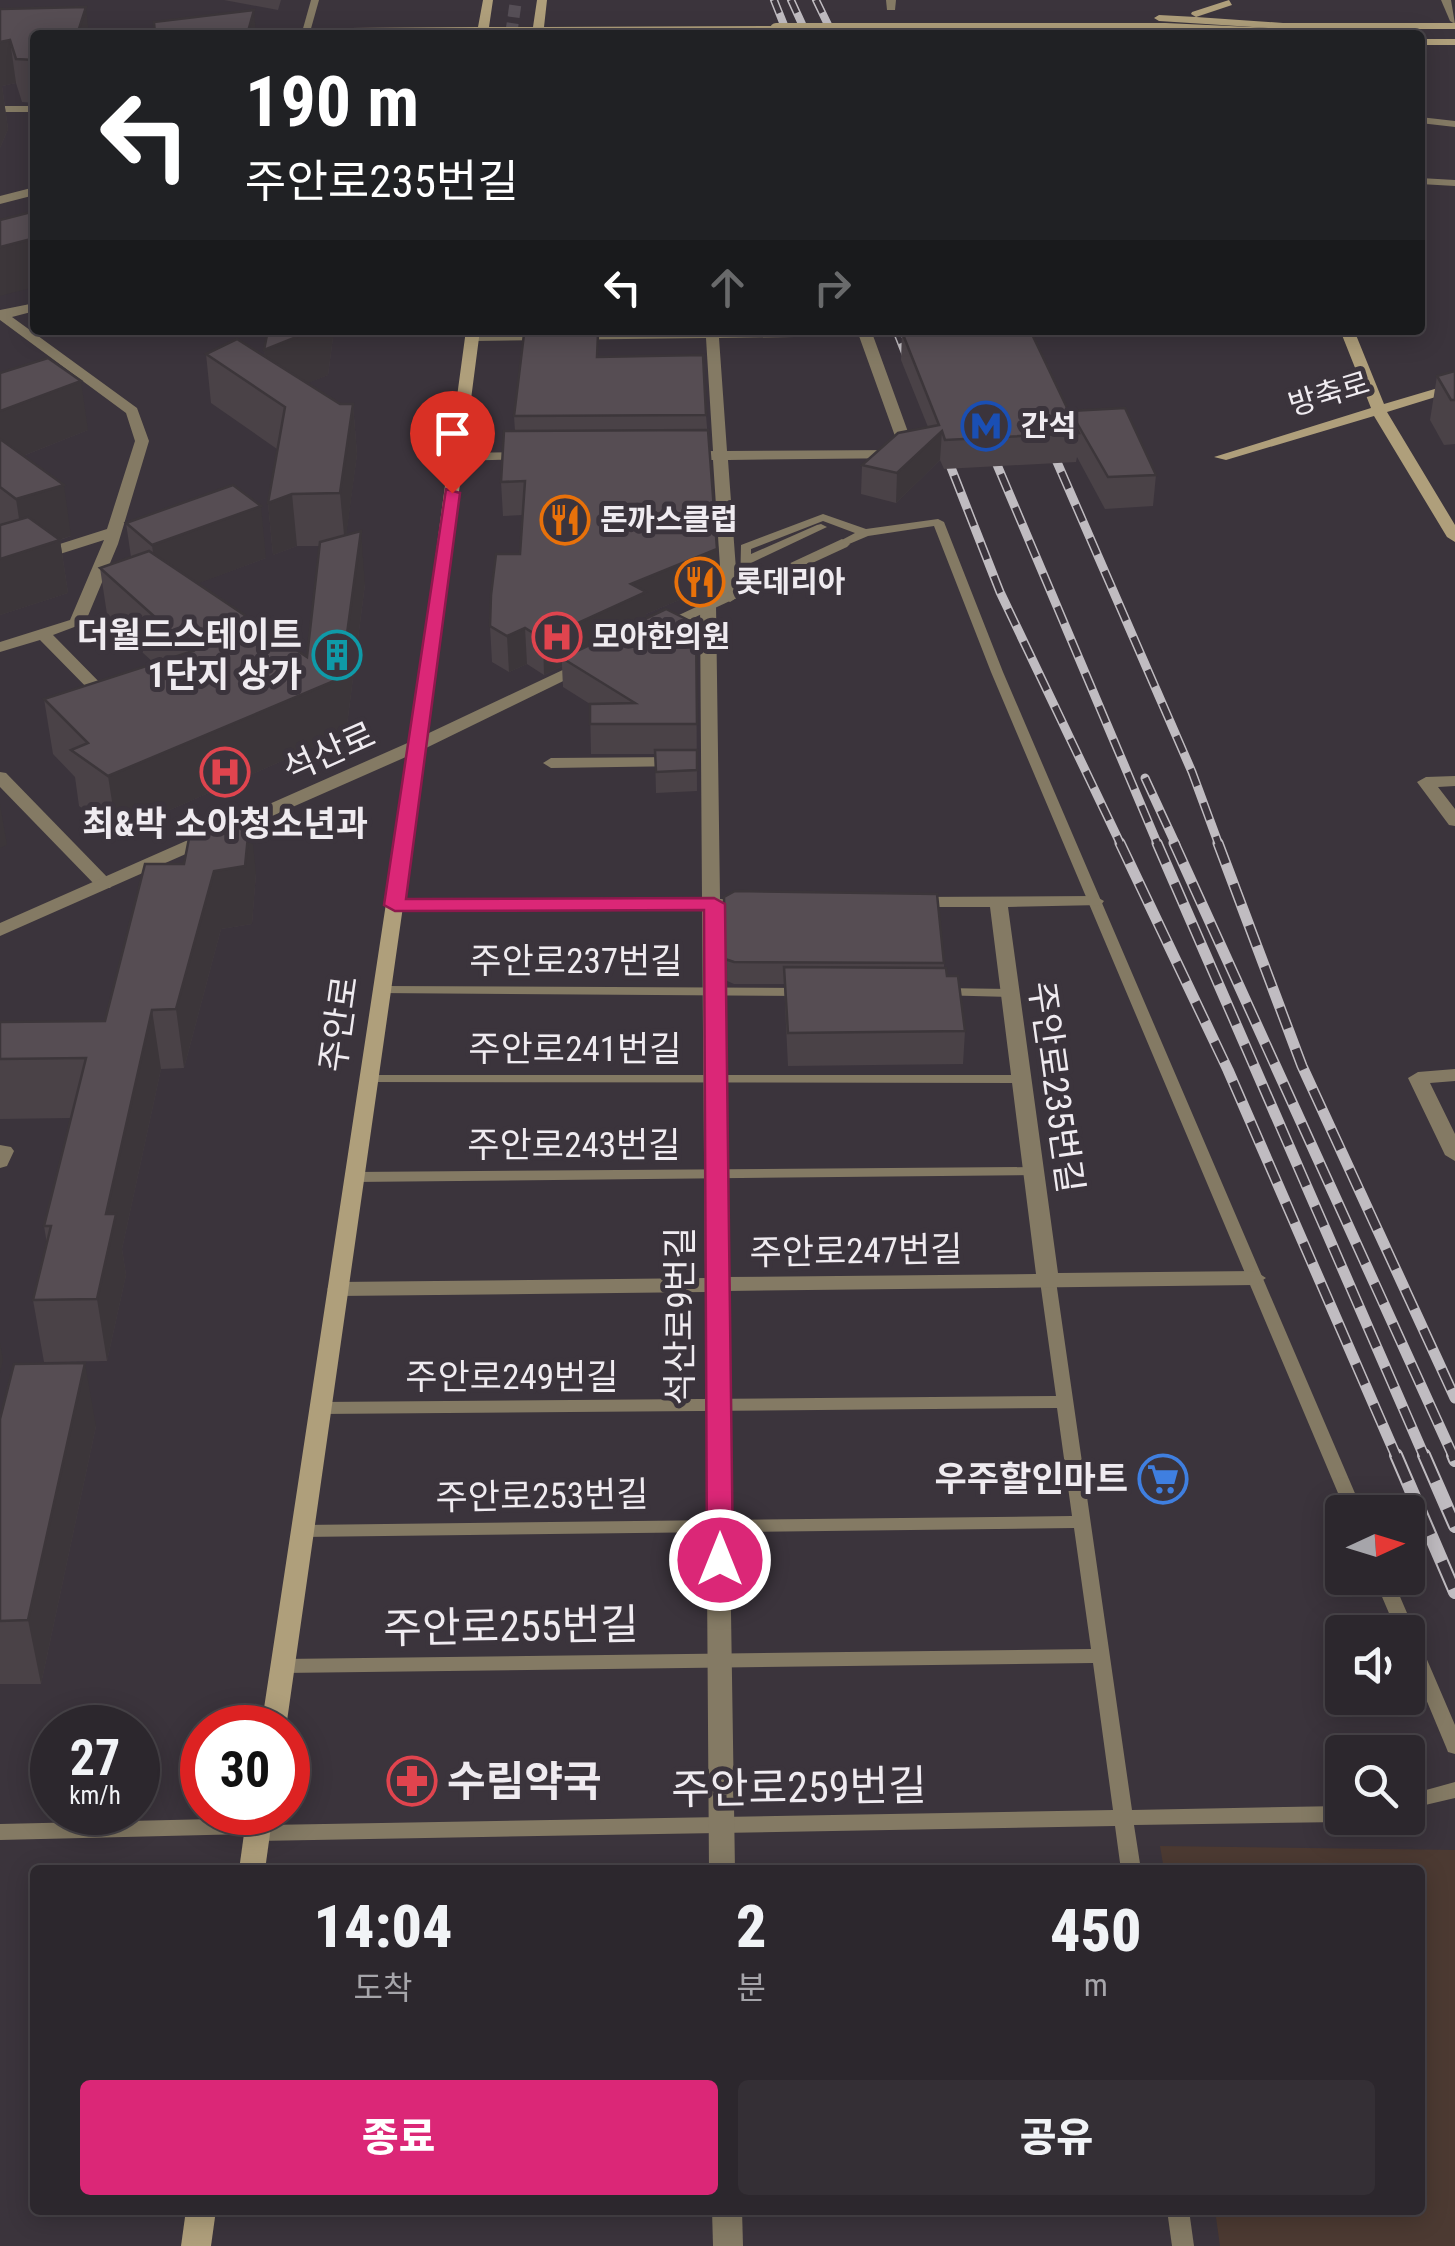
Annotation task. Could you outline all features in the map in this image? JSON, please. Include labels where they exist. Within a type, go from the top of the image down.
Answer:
[{"type":"main road","points":[[483,30],[488,0]]},
{"type":"main road","points":[[538,30],[542,0]]},
{"type":"main road","points":[[1159,18],[1207,12],[1228,2],[1234,30]]},
{"type":"main road","points":[[776,28],[854,18],[1159,18],[1283,26],[1455,24]]},
{"type":"main road","points":[[776,28],[795,30]]},
{"type":"main road","points":[[690,30],[1191,30]]},
{"type":"main road","points":[[1425,39],[1455,38]]},
{"type":"main road","name":"주안로","points":[[276,1705],[418,745],[472,335]]},
{"type":"main road","points":[[1349,335],[1378,408],[1455,537]]},
{"type":"main road","name":"방축로","points":[[1221,457],[1455,388]]},
{"type":"main road","points":[[253,1865],[257,1835]]},
{"type":"main road","points":[[196,2246],[201,2215]]},
{"type":"street","points":[[1446,0],[1455,24]]},
{"type":"street","points":[[0,110],[30,109]]},
{"type":"street","points":[[0,200],[30,192]]},
{"type":"street","points":[[0,315],[30,307]]},
{"type":"street","points":[[0,315],[132,411],[142,441],[111,538],[77,623],[0,647]]},
{"type":"street","points":[[712,335],[718,456],[738,593]]},
{"type":"street","points":[[662,456],[909,454],[866,335]]},
{"type":"street","points":[[52,370],[72,364]]},
{"type":"street","points":[[456,457],[550,456]]},
{"type":"street","points":[[0,568],[111,538],[129,544]]},
{"type":"street","points":[[640,638],[842,544]]},
{"type":"street","name":"석산로9번길","points":[[708,604],[722,1865]]},
{"type":"street","points":[[43,634],[104,696]]},
{"type":"street","name":"석산로","points":[[0,930],[418,745],[606,654]]},
{"type":"street","points":[[551,764],[710,762]]},
{"type":"street","points":[[0,776],[104,884]]},
{"type":"street","points":[[1455,781],[1426,782],[1455,821]]},
{"type":"street","points":[[885,902],[1094,901]]},
{"type":"street","name":"주안로235번길","points":[[998,902],[1048,1281]]},
{"type":"street","points":[[395,905],[752,904]]},
{"type":"street","points":[[1455,1076],[1418,1078],[1455,1155]]},
{"type":"street","points":[[0,1151],[4,1151],[0,1162]]},
{"type":"street","name":"주안로247번길","points":[[338,1289],[1256,1278]]},
{"type":"street","points":[[728,2215],[728,2246]]},
{"type":"lane","points":[[306,30],[315,0]]},
{"type":"lane","points":[[1425,121],[1455,124]]},
{"type":"lane","points":[[1425,181],[1455,183]]},
{"type":"lane","points":[[738,593],[745,561],[834,521],[865,533]]},
{"type":"lane","points":[[842,544],[865,533],[938,522],[1094,901],[1348,1495]]},
{"type":"lane","name":"주안로237번길","points":[[382,990],[814,992]]},
{"type":"lane","points":[[932,992],[1010,993]]},
{"type":"lane","name":"주안로241번길","points":[[369,1079],[1022,1079]]},
{"type":"lane","name":"주안로243번길","points":[[354,1177],[1034,1172]]},
{"type":"lane","points":[[1048,1281],[1130,1865]]},
{"type":"lane","name":"주안로249번길","points":[[320,1408],[1065,1402]]},
{"type":"lane","name":"주안로253번길","points":[[302,1531],[1082,1522]]},
{"type":"lane","name":"주안로255번길","points":[[282,1666],[1100,1656]]},
{"type":"lane","points":[[1425,1676],[1455,1747]]},
{"type":"lane","points":[[1425,1798],[1455,1790]]},
{"type":"lane","name":"주안로259번길","points":[[310,1824],[722,1826],[1325,1814]]},
{"type":"lane","name":"주안로259번길","points":[[0,1832],[180,1826]]},
{"type":"lane","points":[[1179,2215],[1183,2246]]},
{"type":"shaded area","points":[[1160,1846],[1455,1850],[1455,2246],[1220,2246],[1216,2215],[1425,2215],[1425,1865],[1163,1865]]},
{"type":"building","points":[[86,7],[79,30],[30,30],[30,60],[16,59],[10,40],[0,42],[0,9]]},
{"type":"building","points":[[254,10],[248,30],[155,30],[154,22]]},
{"type":"building","points":[[30,212],[30,239],[0,247],[0,220]]},
{"type":"building","points":[[267,335],[302,335],[264,350]]},
{"type":"building","points":[[524,335],[598,335],[597,357],[703,355],[706,415],[514,416]]},
{"type":"building","points":[[903,335],[1032,335],[1079,433],[945,440],[942,431],[897,473],[862,465],[898,433],[939,425]]},
{"type":"building","points":[[237,339],[340,404],[353,404],[340,493],[292,494],[268,503],[285,407],[206,354]]},
{"type":"building","points":[[48,358],[81,381],[0,411],[0,373]]},
{"type":"building","points":[[1455,371],[1455,400],[1451,400],[1437,376]]},
{"type":"building","points":[[1125,408],[1156,475],[1108,477],[1070,411]]},
{"type":"building","points":[[708,430],[717,549],[631,584],[646,592],[543,639],[525,628],[507,636],[490,626],[496,554],[520,554],[525,481],[501,482],[504,431]]},
{"type":"building","points":[[0,439],[64,485],[16,499],[0,487]]},
{"type":"building","points":[[233,485],[261,506],[152,545],[126,523]]},
{"type":"building","points":[[28,517],[60,540],[0,559],[0,525]]},
{"type":"building","points":[[361,531],[341,678],[108,776],[71,750],[88,743],[44,699],[193,651],[100,568],[149,551],[307,657],[320,542]]},
{"type":"building","points":[[666,609],[696,624],[697,724],[590,724],[590,704],[635,703],[562,658]]},
{"type":"building","points":[[655,750],[697,750],[697,770],[656,772]]},
{"type":"building","points":[[250,816],[245,866],[214,871],[176,1009],[152,1010],[106,1214],[116,1214],[97,1299],[33,1300],[51,1226],[44,1226],[86,1058],[0,1059],[0,1022],[105,1021],[145,864],[184,864],[193,818]]},
{"type":"building","points":[[735,891],[937,894],[944,963],[725,959],[724,897]]},
{"type":"building","points":[[784,967],[946,968],[947,976],[958,976],[965,1031],[788,1033]]},
{"type":"building","points":[[85,1363],[28,1620],[0,1621],[0,1419],[14,1364]]},
{"type":"tunnel","points":[[512,30],[516,0]]},
{"type":"railway","points":[[774,0],[786,30]]},
{"type":"railway","points":[[791,0],[805,30]]},
{"type":"railway","points":[[816,0],[831,30]]},
{"type":"railway","points":[[898,335],[911,368]]},
{"type":"railway","points":[[1047,439],[1192,772],[1219,845]]},
{"type":"railway","points":[[987,441],[1158,845]]},
{"type":"railway","points":[[941,442],[1000,592],[1121,845]]},
{"type":"railway","points":[[1145,778],[1176,845]]},
{"type":"railway","points":[[1120,843],[1228,1070],[1397,1458]]},
{"type":"railway","points":[[1157,843],[1425,1458]]},
{"type":"railway","points":[[1174,843],[1454,1458]]},
{"type":"railway","points":[[1218,843],[1302,1066],[1455,1398]]},
{"type":"railway","points":[[1396,1455],[1455,1592]]},
{"type":"railway","points":[[1424,1455],[1455,1526]]},
{"type":"railway","points":[[1453,1455],[1455,1460]]},
{"type":"place","name":"간석","points":[[986,426]]},
{"type":"place","name":"돈까스클럽","points":[[565,520]]},
{"type":"place","name":"롯데리아","points":[[700,582]]},
{"type":"place","name":"모아한의원","points":[[557,637]]},
{"type":"place","name":"더월드스테이트 1단지 상가","points":[[337,655]]},
{"type":"place","name":"최&박 소아청소년과","points":[[225,772]]},
{"type":"place","name":"우주할인마트","points":[[1163,1479]]},
{"type":"place","name":"수림약국","points":[[412,1781]]},
{"type":"route","points":[[452,493],[395,905],[714,904],[720,1560]]}]
